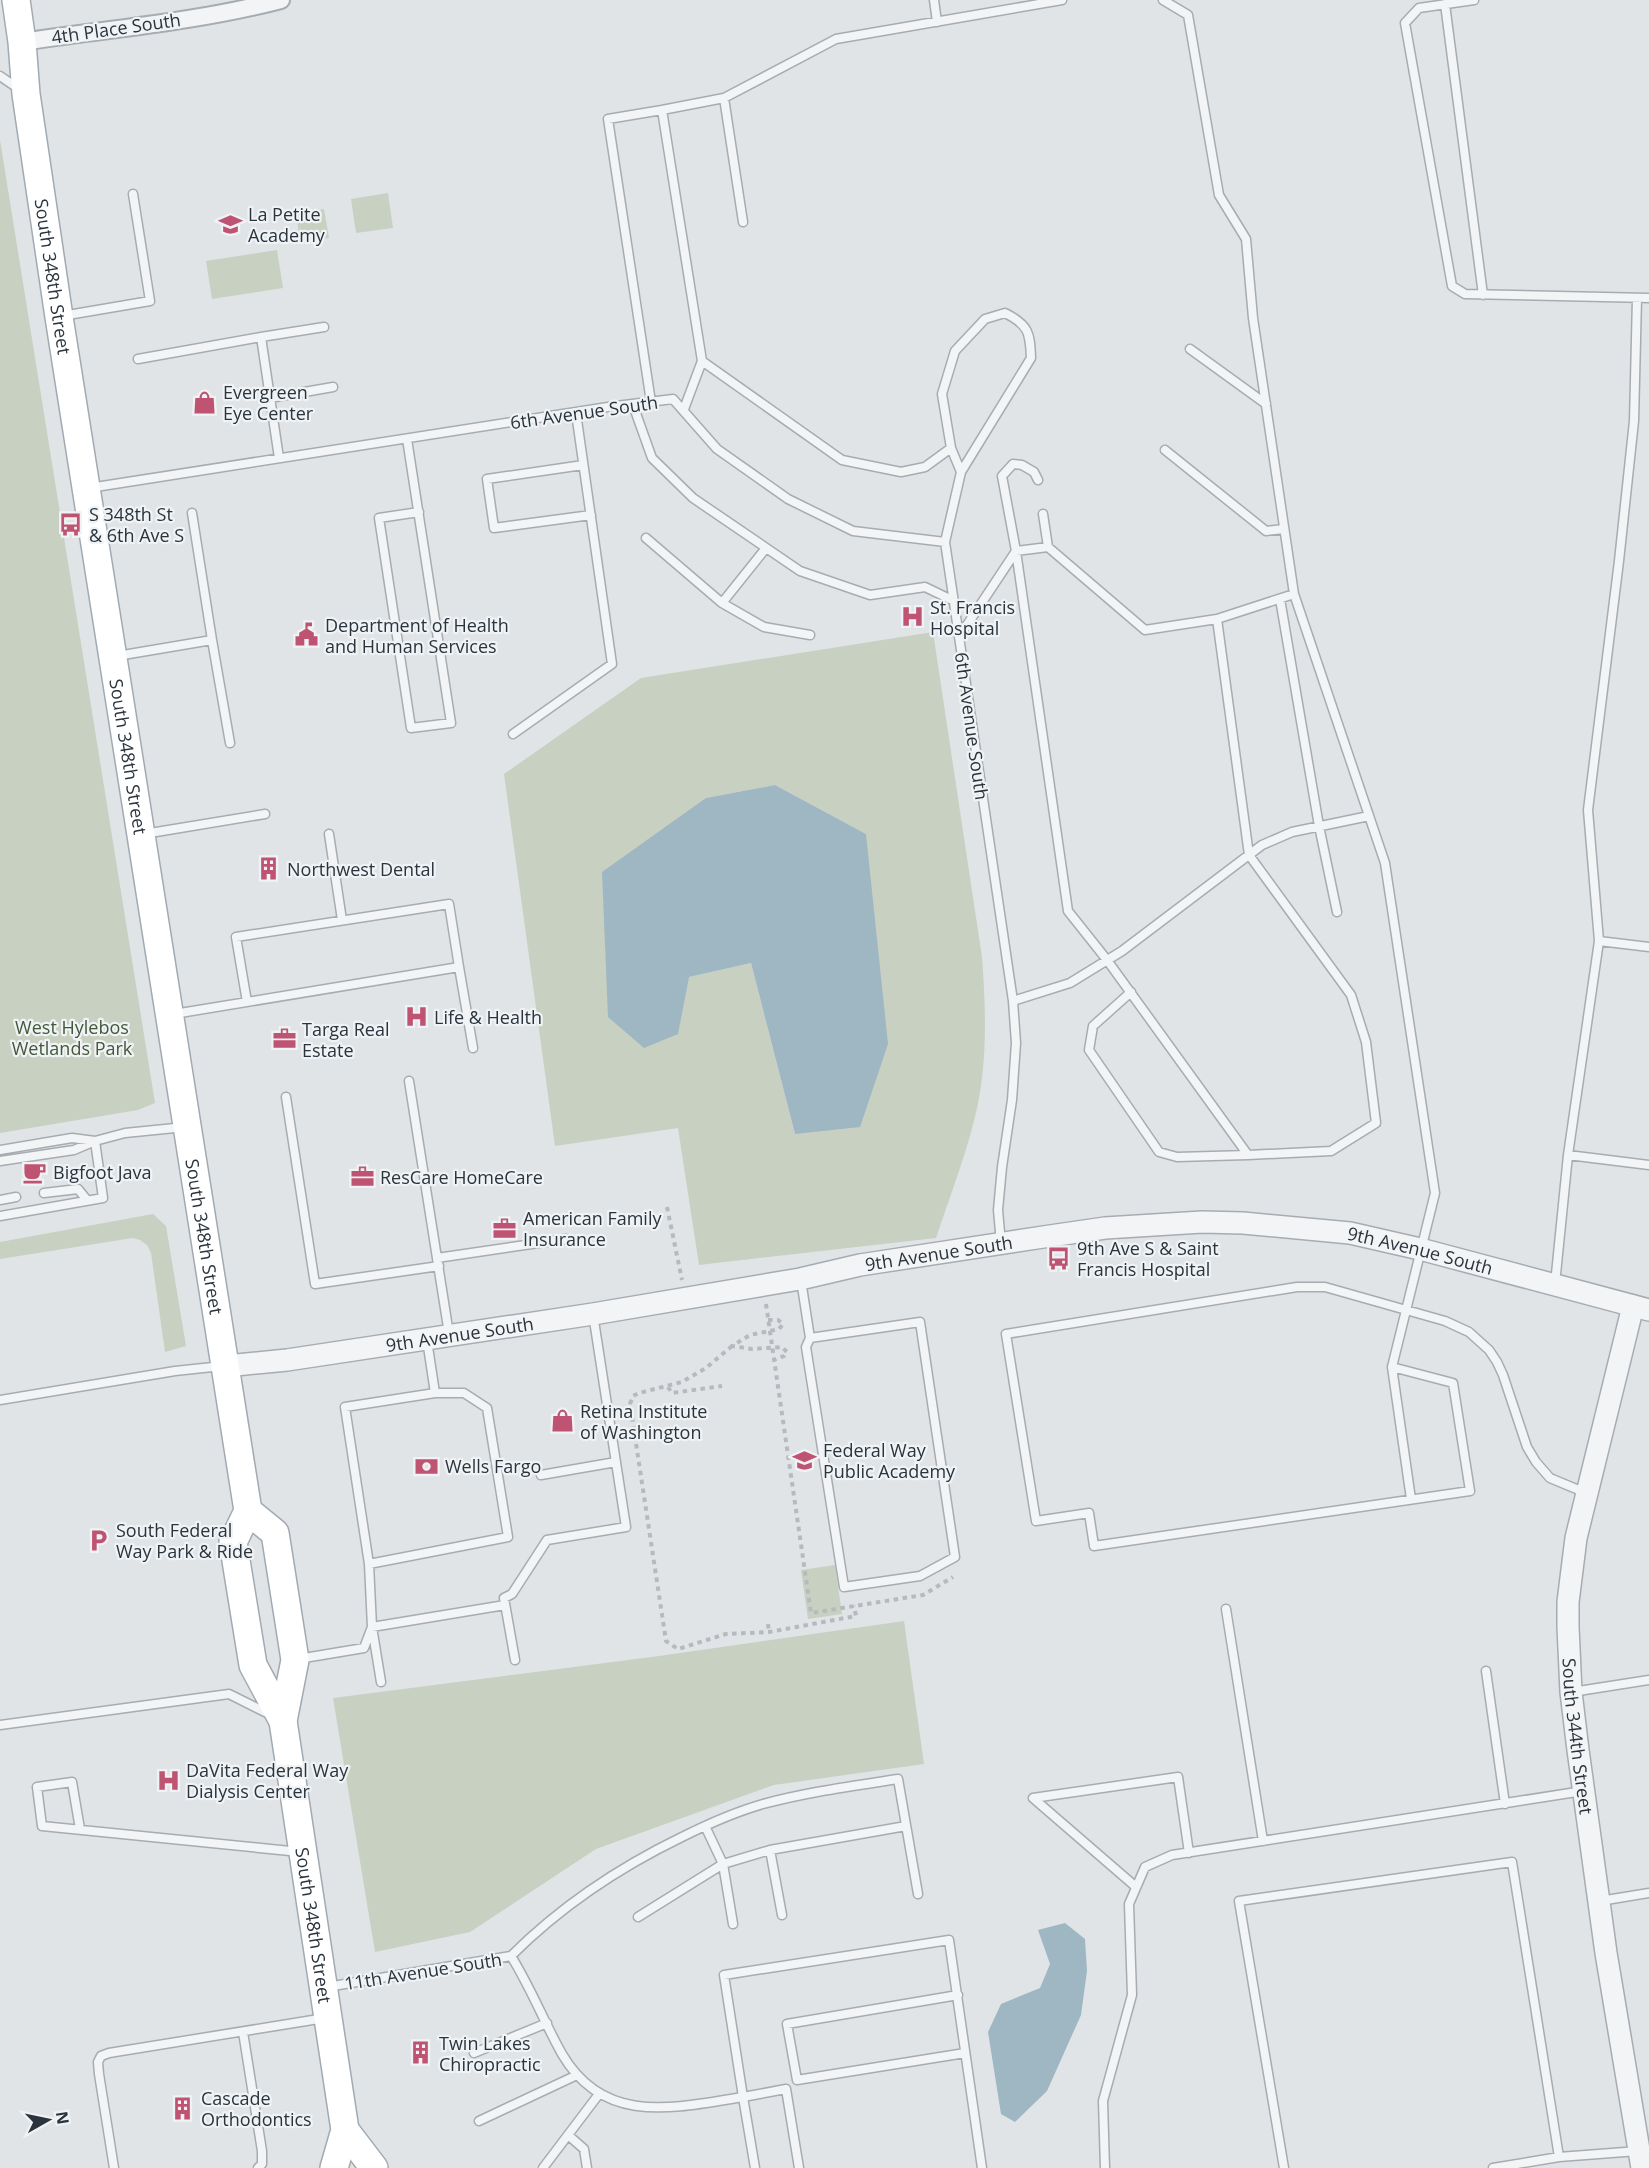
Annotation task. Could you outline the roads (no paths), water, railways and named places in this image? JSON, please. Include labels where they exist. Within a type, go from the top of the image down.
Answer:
[{"type":"main road","name":"South 348th Street","points":[[16,0],[26,94],[59,317],[248,1511],[233,1542],[253,1665],[283,1721],[345,2130],[334,2168]]},
{"type":"main road","name":"South 348th Street","points":[[248,1511],[275,1533],[295,1660],[283,1721]]},
{"type":"main road","name":"South 348th Street","points":[[345,2130],[375,2168]]},
{"type":"street","name":"4th Place South","points":[[22,42],[193,17],[281,0]]},
{"type":"street","name":"9th Avenue South","points":[[226,1366],[287,1360],[593,1314],[800,1279],[860,1265],[1105,1228],[1202,1222],[1243,1223],[1350,1233],[1420,1249],[1641,1308]]},
{"type":"street","name":"South 344th Street","points":[[1640,2159],[1583,1791],[1571,1692],[1568,1602],[1576,1538],[1587,1493],[1641,1308]]},
{"type":"lane","points":[[933,0],[937,22]]},
{"type":"lane","points":[[651,402],[609,119],[724,98],[836,39],[1062,0]]},
{"type":"lane","points":[[1163,0],[1188,15],[1219,195],[1246,239],[1253,318],[1294,594],[1385,863],[1435,1193],[1392,1367],[1411,1499]]},
{"type":"lane","points":[[1474,0],[1419,8],[1406,23],[1452,286],[1465,294],[1649,298]]},
{"type":"lane","points":[[1445,4],[1483,294]]},
{"type":"lane","points":[[0,76],[26,94]]},
{"type":"lane","points":[[724,98],[743,222]]},
{"type":"lane","points":[[662,110],[702,361],[684,409]]},
{"type":"lane","points":[[59,317],[150,301],[133,194]]},
{"type":"lane","points":[[1555,1285],[1568,1155],[1599,941],[1588,810],[1634,421],[1637,298]]},
{"type":"lane","points":[[945,542],[961,472],[1030,358],[1030,336],[1021,321],[1005,313],[985,319],[955,351],[942,394],[951,448],[961,472]]},
{"type":"lane","points":[[138,358],[324,327]]},
{"type":"lane","points":[[261,337],[279,458]]},
{"type":"lane","points":[[1190,349],[1266,404]]},
{"type":"lane","points":[[702,361],[842,460],[901,472],[925,467],[951,448]]},
{"type":"lane","points":[[270,398],[333,387]]},
{"type":"lane","name":"6th Avenue South","points":[[86,488],[673,399],[684,409],[701,434],[717,449],[789,499],[853,531],[945,542],[1013,1001],[1016,1043],[1012,1100],[998,1210],[1001,1244]]},
{"type":"lane","points":[[633,405],[652,458],[693,498],[800,571],[870,595],[925,587],[954,601]]},
{"type":"lane","points":[[513,734],[612,664],[576,413]]},
{"type":"lane","points":[[407,439],[419,512],[451,723],[411,728],[379,518],[419,512]]},
{"type":"lane","points":[[1165,450],[1266,531],[1284,530]]},
{"type":"lane","points":[[1038,480],[1035,471],[1022,465],[1013,464],[1002,476],[1016,551],[1068,911],[1131,992],[1248,1155]]},
{"type":"lane","points":[[583,465],[487,479],[494,528],[591,515]]},
{"type":"lane","points":[[192,513],[230,743]]},
{"type":"lane","points":[[1043,514],[1048,546],[1145,630],[1217,619],[1294,594]]},
{"type":"lane","points":[[646,538],[722,603],[764,627],[810,635]]},
{"type":"lane","points":[[959,637],[1016,551],[1048,546]]},
{"type":"lane","points":[[722,603],[766,548]]},
{"type":"lane","points":[[1280,599],[1319,826],[1337,912]]},
{"type":"lane","points":[[1131,992],[1093,1026],[1089,1050],[1159,1152],[1177,1156],[1331,1151],[1376,1123],[1366,1042],[1351,995],[1250,855],[1217,619]]},
{"type":"lane","points":[[113,657],[212,640]]},
{"type":"lane","points":[[141,834],[265,814]]},
{"type":"lane","points":[[1013,1001],[1070,983],[1122,951],[1262,845],[1292,832],[1369,816]]},
{"type":"lane","points":[[329,834],[342,920]]},
{"type":"lane","points":[[247,1002],[236,936],[449,904],[473,1048]]},
{"type":"lane","points":[[1599,941],[1649,947]]},
{"type":"lane","points":[[170,1015],[459,967]]},
{"type":"lane","points":[[410,1081],[450,1334]]},
{"type":"lane","points":[[286,1097],[315,1284],[566,1239]]},
{"type":"lane","points":[[0,1161],[74,1150],[95,1141],[125,1133],[189,1127]]},
{"type":"lane","points":[[0,1150],[72,1138],[95,1141]]},
{"type":"lane","points":[[0,1216],[103,1198],[95,1141]]},
{"type":"lane","points":[[1568,1155],[1649,1165]]},
{"type":"lane","points":[[44,1193],[78,1189],[87,1200]]},
{"type":"lane","points":[[0,1200],[16,1197]]},
{"type":"lane","points":[[800,1279],[810,1338],[806,1347],[844,1587],[920,1576],[955,1557],[920,1322],[810,1338]]},
{"type":"lane","points":[[1392,1367],[1453,1383],[1470,1491],[1094,1546],[1089,1513],[1036,1521],[1006,1334],[1297,1287],[1325,1287],[1406,1310],[1457,1325],[1479,1340],[1489,1350],[1503,1375],[1527,1447],[1536,1462],[1550,1478],[1587,1493]]},
{"type":"lane","points":[[515,1660],[504,1598],[512,1594],[547,1540],[626,1527],[593,1314]]},
{"type":"lane","points":[[426,1339],[435,1393]]},
{"type":"lane","points":[[0,1400],[175,1371],[226,1366]]},
{"type":"lane","points":[[369,1564],[508,1537],[487,1408],[464,1393],[435,1393],[345,1407],[369,1564],[372,1627],[381,1682]]},
{"type":"lane","points":[[541,1474],[616,1462]]},
{"type":"lane","points":[[372,1627],[505,1605]]},
{"type":"lane","points":[[1226,1609],[1263,1841]]},
{"type":"lane","points":[[295,1660],[364,1647],[372,1627]]},
{"type":"lane","points":[[1486,1671],[1505,1804]]},
{"type":"lane","points":[[1571,1692],[1649,1680]]},
{"type":"lane","points":[[0,1725],[229,1694],[283,1721]]},
{"type":"lane","points":[[1136,1887],[1033,1798],[1178,1777],[1189,1852]]},
{"type":"lane","name":"11th Avenue South","points":[[324,1987],[511,1956],[569,1904],[650,1852],[731,1814],[812,1792],[898,1779],[918,1894]]},
{"type":"lane","points":[[80,1829],[72,1782],[37,1787],[42,1826],[303,1852]]},
{"type":"lane","points":[[1105,2168],[1103,2101],[1132,1995],[1129,1904],[1145,1867],[1172,1855],[1189,1852],[1583,1791]]},
{"type":"lane","points":[[705,1826],[723,1864],[733,1924]]},
{"type":"lane","points":[[638,1917],[723,1864],[770,1850],[906,1826]]},
{"type":"lane","points":[[770,1850],[782,1915]]},
{"type":"lane","points":[[1284,2168],[1239,1900],[1512,1863],[1559,2157]]},
{"type":"lane","points":[[1599,1901],[1649,1893]]},
{"type":"lane","points":[[755,2168],[724,1975],[950,1940],[982,2168]]},
{"type":"lane","points":[[511,1956],[563,2055],[577,2075],[599,2094],[625,2104],[649,2107],[691,2105],[786,2089],[797,2080],[966,2053]]},
{"type":"lane","points":[[797,2080],[787,2024],[958,1995]]},
{"type":"lane","points":[[114,2168],[99,2074],[100,2057],[109,2053],[328,2018]]},
{"type":"lane","points":[[474,2053],[547,2023]]},
{"type":"lane","points":[[243,2032],[262,2151],[262,2164],[258,2168]]},
{"type":"lane","points":[[479,2121],[577,2075]]},
{"type":"lane","points":[[786,2089],[799,2168]]},
{"type":"lane","points":[[543,2168],[599,2094]]},
{"type":"lane","points":[[568,2135],[584,2149],[587,2168]]},
{"type":"lane","points":[[1493,2168],[1559,2157],[1640,2159]]},
{"type":"water","points":[[775,785],[866,834],[888,1044],[860,1127],[795,1134],[751,963],[689,977],[678,1034],[644,1048],[608,1017],[602,872],[706,798]]},
{"type":"water","points":[[1065,1923],[1085,1939],[1087,1971],[1081,2015],[1047,2091],[1015,2122],[1001,2114],[988,2032],[1001,2004],[1040,1988],[1050,1964],[1038,1930]]},
{"type":"place","name":"La Petite Academy","points":[[230,224]]},
{"type":"place","name":"Evergreen Eye Center","points":[[205,402]]},
{"type":"place","name":"S 348th St & 6th Ave S","points":[[71,524]]},
{"type":"place","name":"St. Francis Hospital","points":[[912,617]]},
{"type":"place","name":"Department of Health and Human Services","points":[[307,635]]},
{"type":"place","name":"Northwest Dental","points":[[269,869]]},
{"type":"place","name":"Life & Health","points":[[416,1017]]},
{"type":"place","name":"Targa Real Estate","points":[[284,1039]]},
{"type":"place","name":"Bigfoot Java","points":[[35,1172]]},
{"type":"place","name":"ResCare HomeCare","points":[[362,1177]]},
{"type":"place","name":"American Family Insurance","points":[[505,1228]]},
{"type":"place","name":"9th Ave S & Saint Francis Hospital","points":[[1059,1258]]},
{"type":"place","name":"Retina Institute of Washington","points":[[562,1421]]},
{"type":"place","name":"Federal Way Public Academy","points":[[805,1460]]},
{"type":"place","name":"Wells Fargo","points":[[427,1466]]},
{"type":"place","name":"South Federal Way Park & Ride","points":[[98,1540]]},
{"type":"place","name":"DaVita Federal Way Dialysis Center","points":[[168,1780]]},
{"type":"place","name":"Twin Lakes Chiropractic","points":[[421,2053]]},
{"type":"place","name":"Cascade Orthodontics","points":[[183,2108]]},
{"type":"park label","name":"West Hylebos Wetlands Park","points":[[72,1037]]}]
